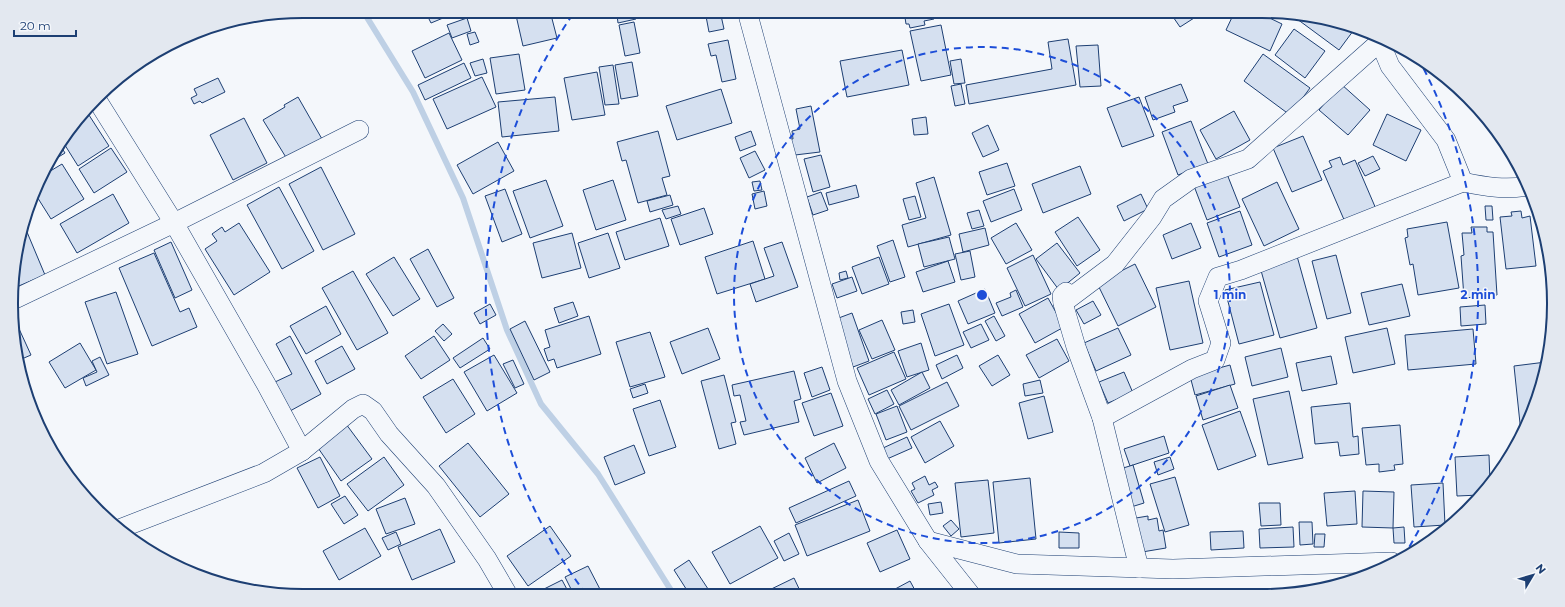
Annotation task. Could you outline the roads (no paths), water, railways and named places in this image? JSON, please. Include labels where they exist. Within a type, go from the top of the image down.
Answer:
[{"type":"street","points":[[749,18],[847,381],[879,461],[928,541],[966,589]]},
{"type":"street","points":[[1063,303],[1115,264],[1152,217],[1162,199],[1191,179],[1248,159],[1379,43]]},
{"type":"street","points":[[1382,45],[1390,66],[1446,140],[1463,182]]},
{"type":"street","points":[[100,104],[174,223],[266,384],[302,451]]},
{"type":"street","points":[[18,296],[174,223],[359,130]]},
{"type":"street","points":[[1102,418],[1192,369],[1215,360],[1221,344],[1208,301],[1218,277],[1241,270],[1463,182],[1494,189],[1522,187]]},
{"type":"street","points":[[1070,285],[1062,296],[1063,303],[1076,347],[1102,418],[1139,568]]},
{"type":"street","points":[[126,526],[264,473],[302,451],[353,409],[363,404],[373,412],[389,434],[436,486],[487,559],[504,589]]},
{"type":"street","points":[[928,541],[1017,564],[1173,569],[1382,562]]},
{"type":"waterway","points":[[367,18],[413,92],[463,198],[507,330],[541,404],[598,474],[670,589]]}]
